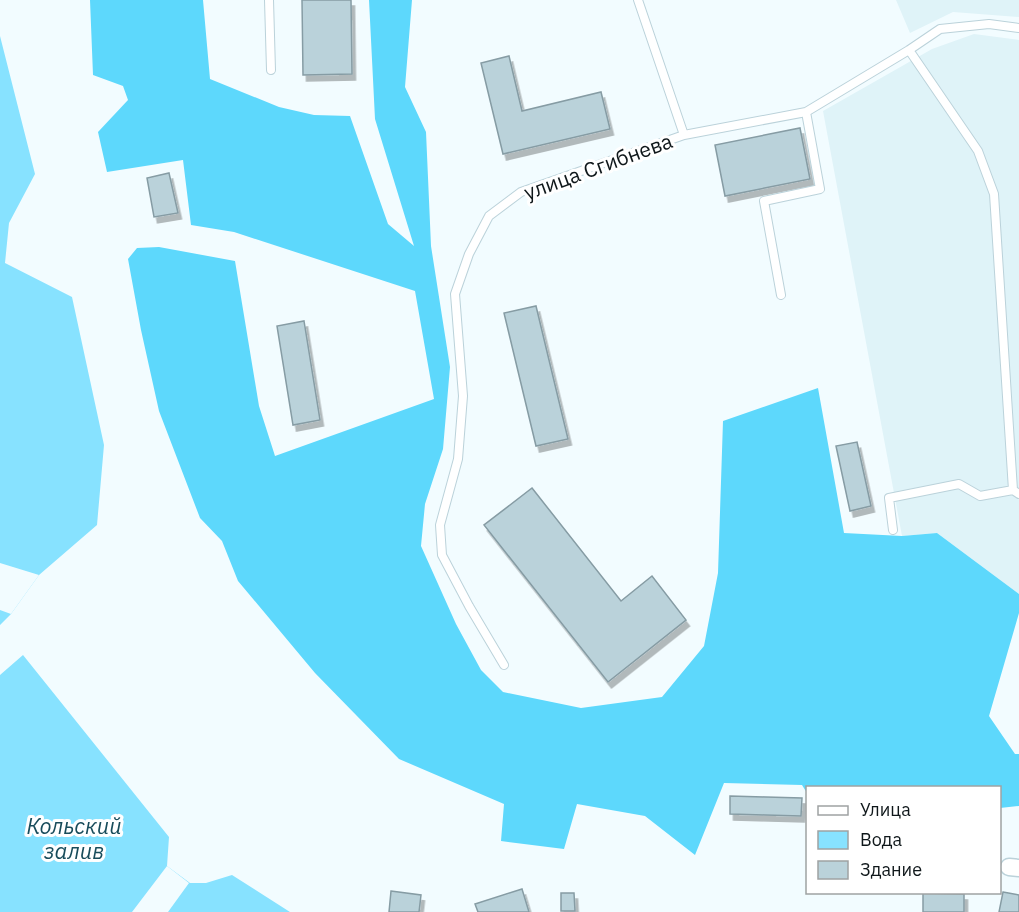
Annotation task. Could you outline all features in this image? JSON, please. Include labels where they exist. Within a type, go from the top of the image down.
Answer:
[{"type":"lane","points":[[269,0],[271,70]]},
{"type":"lane","points":[[638,0],[684,135]]},
{"type":"lane","name":"улица Сгибнева","points":[[504,665],[442,555],[440,525],[458,459],[463,396],[455,294],[469,254],[489,216],[521,192],[684,135],[806,112],[940,29],[989,24],[1019,28]]},
{"type":"lane","points":[[893,530],[889,498],[959,484],[980,496],[1016,492],[994,194],[978,151],[909,50]]},
{"type":"lane","points":[[781,295],[764,201],[820,189],[806,112]]},
{"type":"shaded area","points":[[90,0],[203,0],[210,79],[279,107],[314,115],[350,116],[388,224],[414,246],[375,119],[369,0],[412,0],[405,87],[426,132],[431,246],[450,367],[443,449],[425,504],[421,546],[456,624],[481,670],[503,692],[581,708],[662,697],[704,646],[718,573],[723,421],[818,388],[844,533],[902,536],[937,533],[1019,594],[1019,613],[989,716],[1015,754],[1019,754],[1019,806],[1001,808],[1001,786],[806,786],[806,791],[802,785],[724,783],[695,855],[645,816],[577,804],[564,849],[501,841],[504,804],[399,759],[315,673],[238,581],[222,541],[200,518],[159,411],[128,259],[137,248],[159,247],[235,261],[259,406],[275,456],[434,399],[415,291],[234,232],[191,225],[183,160],[107,172],[98,132],[128,100],[123,86],[93,75]]},
{"type":"shaded area","points":[[896,0],[1019,0],[1019,17],[953,12],[910,33]]},
{"type":"shaded area","points":[[974,34],[1019,40],[1019,594],[937,533],[902,536],[823,111],[932,49]]},
{"type":"water","points":[[0,36],[35,174],[9,223],[5,263],[72,297],[104,445],[97,525],[39,575],[11,614],[0,625]]},
{"type":"water","name":"Кольский залив","points":[[23,655],[169,837],[167,866],[190,883],[206,883],[232,875],[290,912],[0,912],[0,675]]},
{"type":"pier","points":[[0,563],[39,575],[11,614],[0,610]]},
{"type":"pier","points":[[167,866],[189,883],[168,912],[132,912]]},
{"type":"building","points":[[302,0],[351,0],[352,74],[303,75]]},
{"type":"building","points":[[509,56],[522,111],[601,92],[610,129],[503,154],[481,63]]},
{"type":"building","points":[[800,128],[810,179],[725,196],[715,145]]},
{"type":"building","points":[[169,173],[178,213],[154,217],[147,178]]},
{"type":"building","points":[[536,306],[568,439],[536,446],[504,313]]},
{"type":"building","points":[[304,321],[320,420],[293,425],[277,326]]},
{"type":"building","points":[[857,442],[871,506],[850,511],[836,446]]},
{"type":"building","points":[[532,488],[621,601],[652,576],[686,620],[608,682],[484,525]]},
{"type":"building","points":[[730,796],[802,798],[801,816],[730,814]]},
{"type":"building","points":[[522,889],[529,912],[478,912],[475,904]]},
{"type":"building","points":[[391,891],[421,895],[419,912],[389,912]]},
{"type":"building","points":[[1003,892],[1019,895],[1019,912],[999,912]]},
{"type":"building","points":[[561,893],[574,893],[575,911],[561,911]]},
{"type":"building","points":[[923,894],[964,894],[964,912],[923,912]]}]
